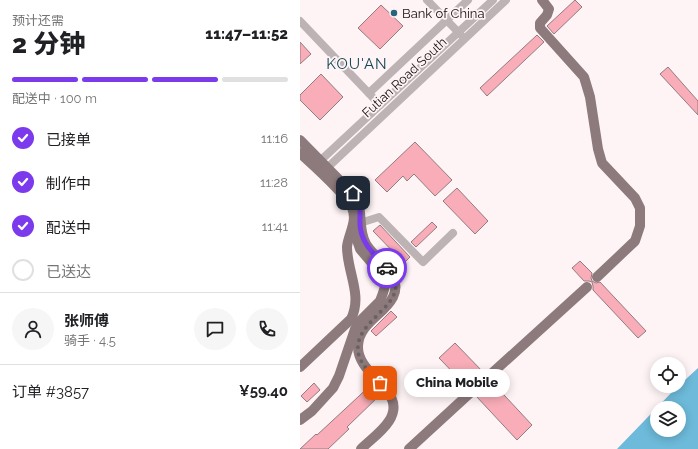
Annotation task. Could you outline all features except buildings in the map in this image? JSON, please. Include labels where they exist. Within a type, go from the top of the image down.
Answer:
[{"type":"main road","points":[[542,0],[548,5],[549,12],[540,22],[540,28],[584,77],[590,97],[598,149],[602,163],[635,198],[640,208],[640,226],[635,242],[597,277]]},
{"type":"main road","points":[[300,140],[321,168]]},
{"type":"main road","points":[[300,153],[356,197],[361,212],[347,249],[356,297],[353,314],[351,319],[300,367]]},
{"type":"main road","points":[[300,420],[312,411],[333,388],[339,376],[356,326],[380,300],[385,286],[382,276],[360,250],[356,224]]},
{"type":"main road","points":[[356,224],[365,243],[393,275],[396,286],[390,302],[366,327],[359,341],[361,360],[366,369],[391,396],[394,404],[392,414],[387,424],[361,449]]},
{"type":"main road","points":[[490,375],[586,287]]},
{"type":"main road","points":[[409,449],[470,393]]},
{"type":"street","points":[[427,0],[465,38]]},
{"type":"street","points":[[369,93],[468,0]]},
{"type":"street","name":"Futian Road South","points":[[321,168],[380,105],[493,0]]},
{"type":"street","name":"Futian Road South","points":[[321,168],[506,0]]},
{"type":"street","points":[[300,21],[380,105]]},
{"type":"street","points":[[356,224],[380,217],[423,262],[453,234]]},
{"type":"water","points":[[698,368],[698,449],[617,449],[650,415],[650,437],[686,437],[686,401],[663,401],[671,393],[686,393],[686,379]]},
{"type":"tunnel","points":[[470,393],[490,375]]},
{"type":"way so far","points":[[380,383],[366,369],[361,360],[359,356],[358,343],[363,330],[393,298],[396,282],[395,278],[387,268]]},
{"type":"place","name":"Bank of China","points":[[394,13]]},
{"type":"place","name":"China Mobile","points":[[380,383]]},
{"type":"district","name":"KOU'AN","points":[[357,64]]},
{"type":"route","points":[[353,193],[360,207],[360,228],[365,243],[387,268]]}]
